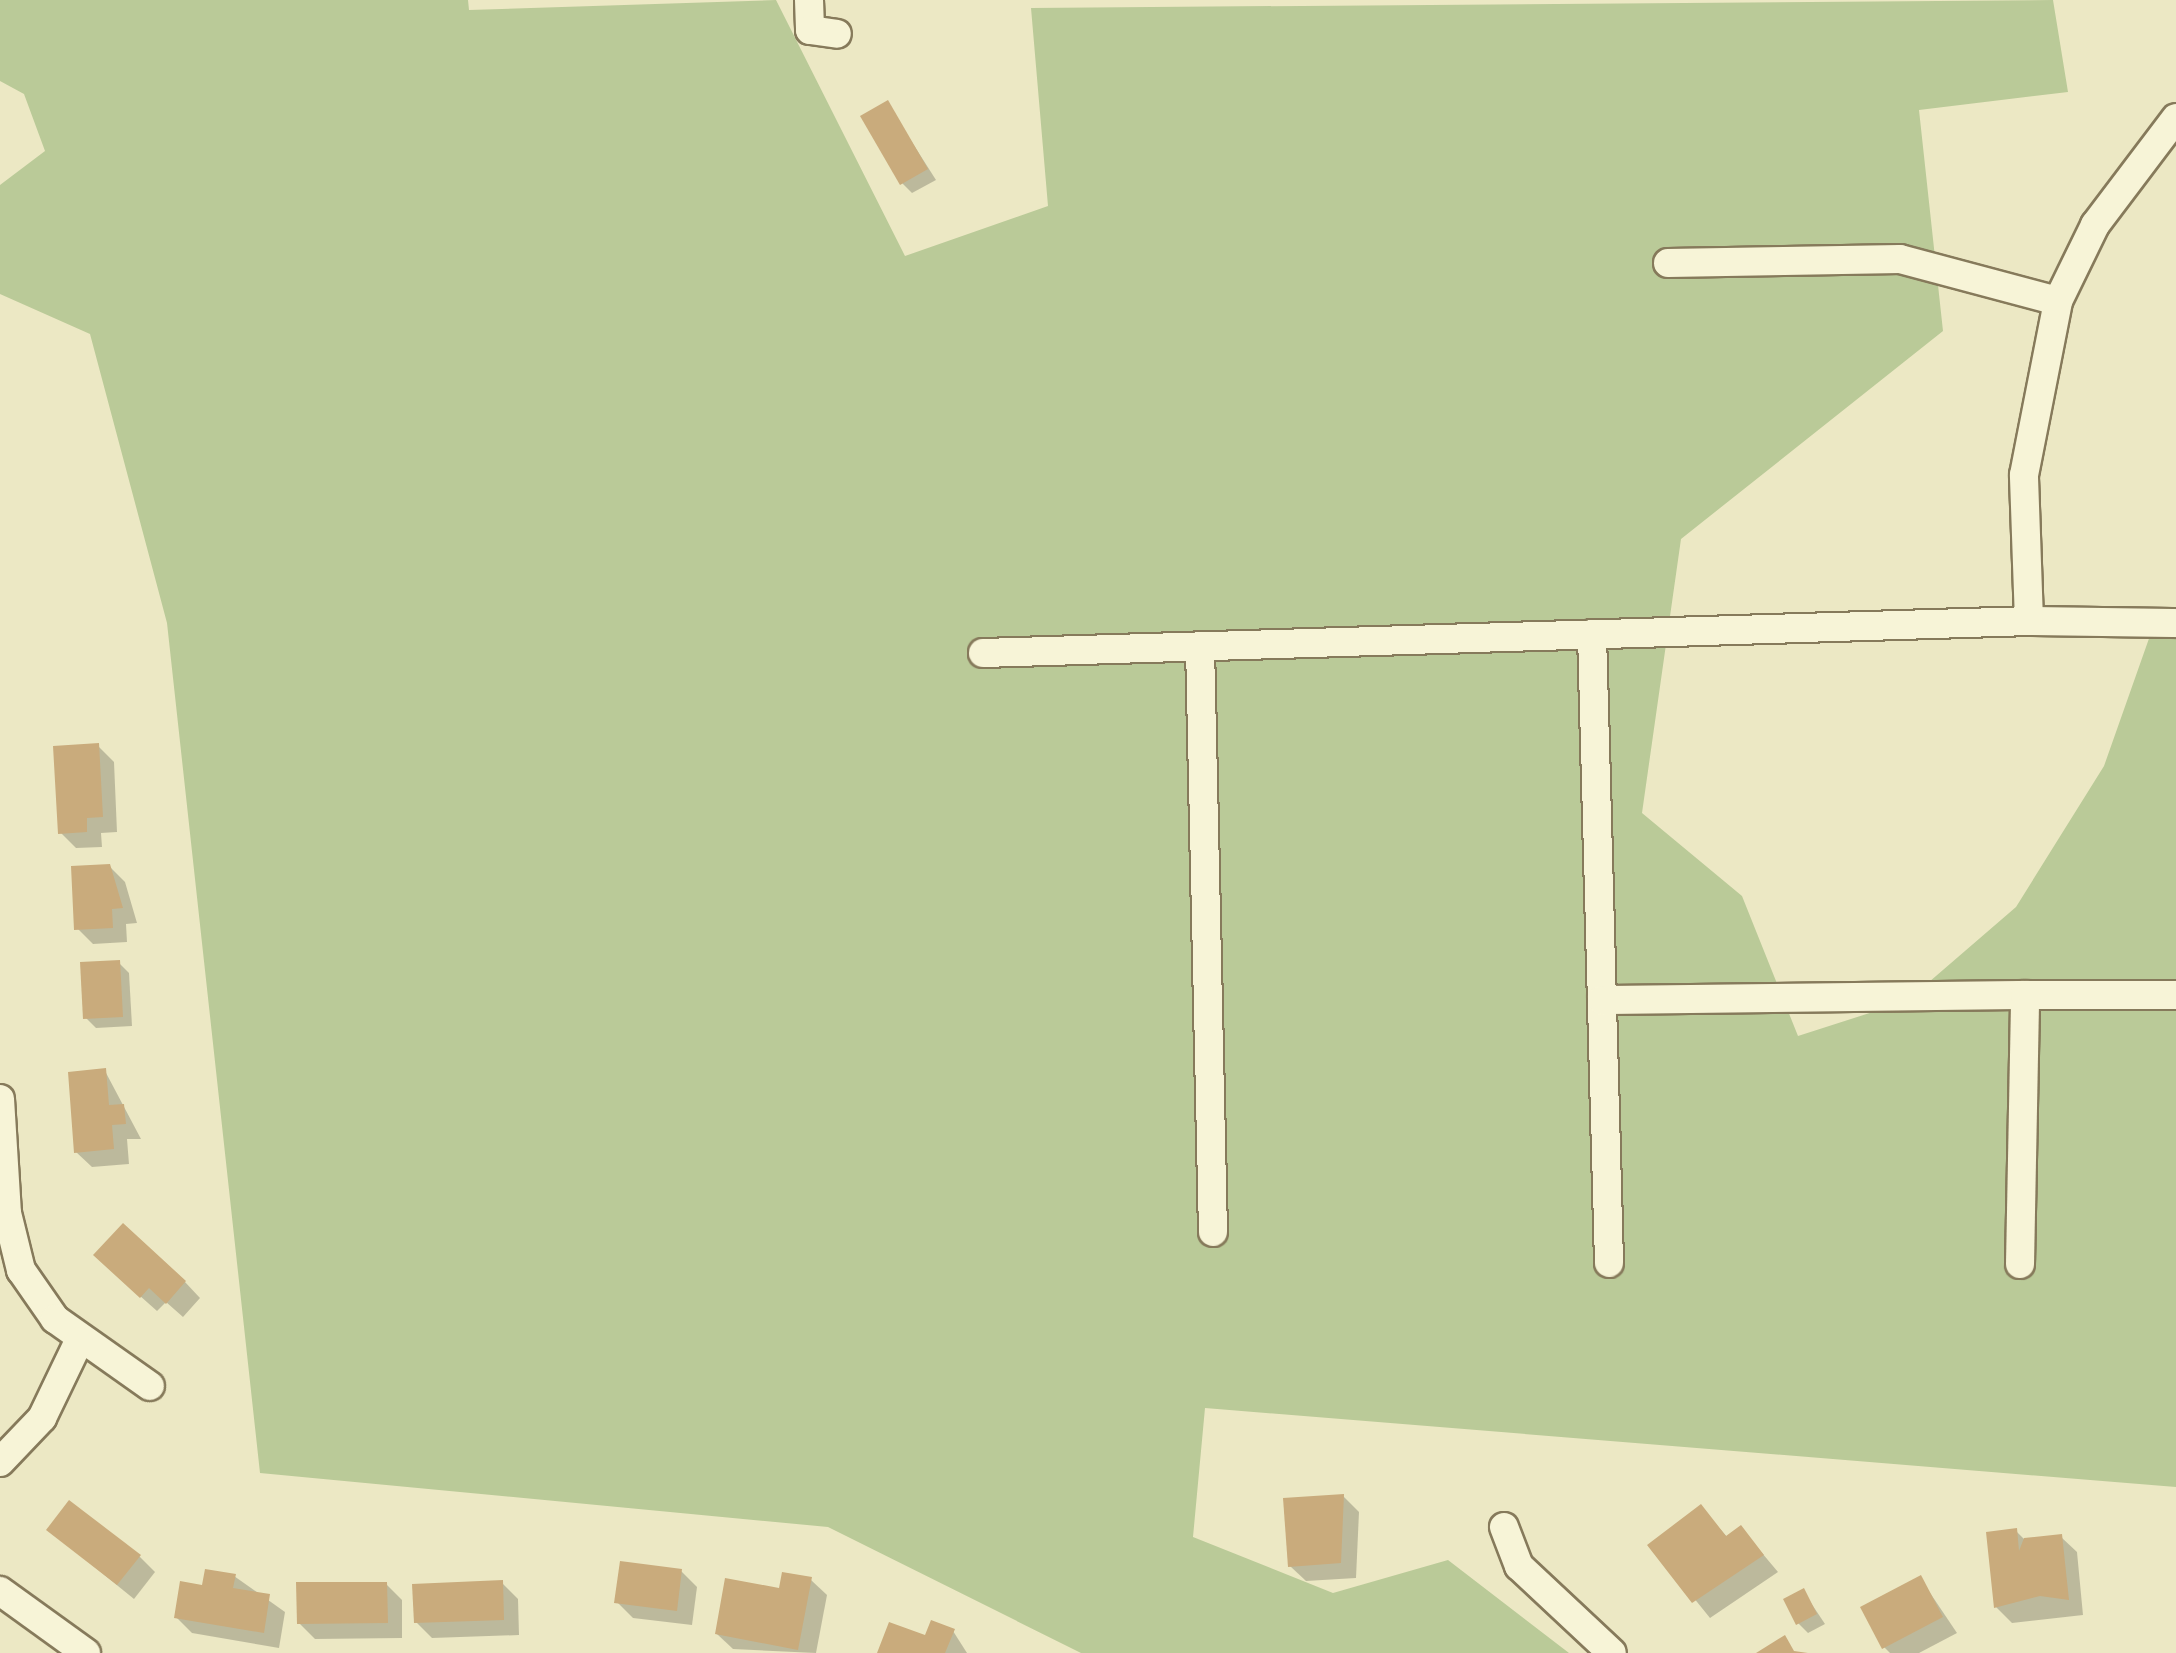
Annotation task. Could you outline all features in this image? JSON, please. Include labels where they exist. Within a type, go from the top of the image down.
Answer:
[{"type":"street","points":[[809,0],[810,30],[838,34]]},
{"type":"street","points":[[2029,621],[2024,475],[2058,301],[2094,225],[2176,118]]},
{"type":"street","points":[[1668,263],[1900,259],[2058,301]]},
{"type":"street","points":[[982,652],[2029,621],[2176,623]]},
{"type":"street","points":[[1592,634],[1608,1263]]},
{"type":"street","points":[[1200,646],[1213,1232]]},
{"type":"street","points":[[2020,1264],[2025,995]]},
{"type":"street","points":[[1602,1000],[2176,996]]},
{"type":"street","points":[[0,1099],[7,1212],[21,1270],[79,1340],[150,1386]]},
{"type":"street","points":[[0,1462],[42,1418],[79,1340]]},
{"type":"street","points":[[1504,1527],[1519,1566],[1612,1653]]},
{"type":"street","points":[[0,1591],[86,1653]]},
{"type":"green space","points":[[0,0],[468,0],[469,10],[776,0],[905,256],[1048,206],[1031,8],[2053,0],[2068,92],[1919,110],[1943,331],[1681,539],[1642,813],[1742,896],[1798,1036],[1907,1001],[2016,907],[2104,766],[2152,630],[2176,630],[2176,1487],[1205,1408],[1193,1537],[1333,1593],[1448,1560],[1569,1653],[1081,1653],[828,1527],[260,1473],[167,623],[90,334],[0,294],[0,185],[45,151],[24,94],[0,81]]},
{"type":"building","points":[[888,100],[928,169],[900,185],[860,116]]},
{"type":"building","points":[[99,743],[103,817],[87,818],[87,832],[58,834],[53,746]]},
{"type":"building","points":[[110,864],[123,908],[112,909],[113,928],[74,930],[71,866]]},
{"type":"building","points":[[120,960],[123,1017],[83,1019],[80,962]]},
{"type":"building","points":[[106,1068],[109,1105],[124,1104],[126,1124],[112,1125],[114,1149],[74,1153],[68,1072]]},
{"type":"building","points":[[123,1223],[186,1281],[166,1304],[149,1288],[140,1298],[93,1255]]},
{"type":"building","points":[[1344,1494],[1341,1563],[1288,1567],[1283,1498]]},
{"type":"building","points":[[69,1500],[141,1555],[117,1585],[46,1530]]},
{"type":"building","points":[[1701,1504],[1726,1536],[1741,1525],[1764,1555],[1692,1603],[1647,1545]]},
{"type":"building","points":[[2017,1528],[2019,1551],[2024,1538],[2062,1534],[2069,1600],[2040,1596],[1994,1608],[1986,1532]]},
{"type":"building","points":[[620,1561],[682,1569],[677,1611],[614,1603]]},
{"type":"building","points":[[205,1569],[236,1574],[233,1588],[270,1594],[264,1633],[174,1618],[180,1581],[202,1585]]},
{"type":"building","points":[[782,1572],[812,1577],[798,1650],[715,1634],[725,1578],[779,1588]]},
{"type":"building","points":[[1921,1575],[1943,1617],[1882,1649],[1860,1607]]},
{"type":"building","points":[[503,1580],[504,1620],[414,1623],[412,1584]]},
{"type":"building","points":[[296,1582],[387,1582],[388,1623],[297,1624]]},
{"type":"building","points":[[1804,1588],[1817,1614],[1796,1625],[1783,1599]]},
{"type":"building","points":[[931,1620],[955,1629],[945,1653],[877,1653],[889,1622],[925,1635]]},
{"type":"building","points":[[1785,1635],[1794,1651],[1808,1653],[1756,1653]]}]
